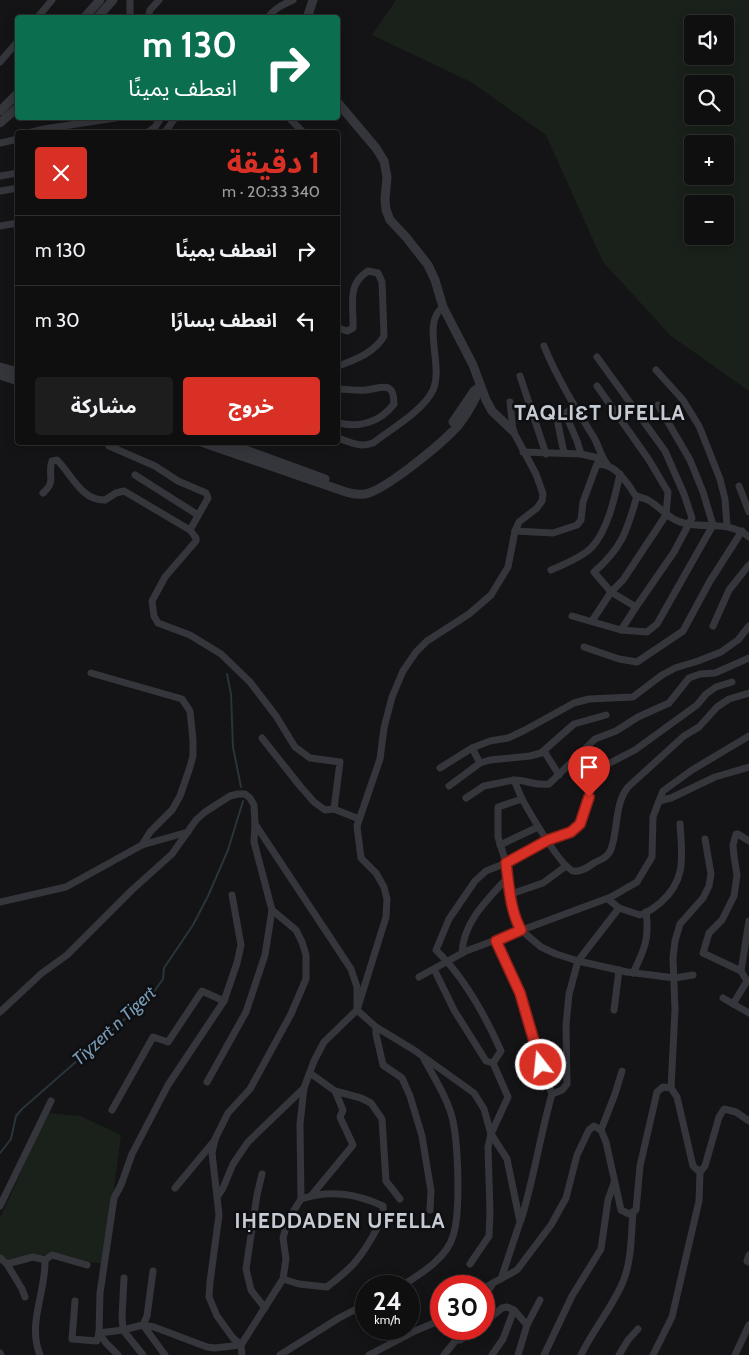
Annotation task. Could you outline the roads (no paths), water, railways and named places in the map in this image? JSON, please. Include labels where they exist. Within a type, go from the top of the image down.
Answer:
[{"type":"street","points":[[40,15],[52,0]]},
{"type":"street","points":[[87,15],[100,0]]},
{"type":"street","points":[[100,15],[113,0]]},
{"type":"street","points":[[130,0],[130,15]]},
{"type":"street","points":[[149,15],[150,10],[159,0]]},
{"type":"street","points":[[270,15],[293,0]]},
{"type":"street","points":[[308,15],[313,0]]},
{"type":"street","points":[[0,62],[15,44]]},
{"type":"street","points":[[0,111],[15,96]]},
{"type":"street","points":[[340,105],[376,148],[384,161],[387,177],[385,199],[390,220],[406,236],[428,265],[443,306],[473,365],[480,387],[492,411],[513,431]]},
{"type":"street","points":[[0,123],[15,110]]},
{"type":"street","points":[[40,130],[102,120]]},
{"type":"street","points":[[151,130],[159,120]]},
{"type":"street","points":[[291,120],[302,130]]},
{"type":"street","points":[[0,143],[15,140]]},
{"type":"street","points":[[0,176],[15,174]]},
{"type":"street","points":[[0,191],[15,188]]},
{"type":"street","points":[[0,226],[15,224]]},
{"type":"street","points":[[340,328],[347,330],[353,328],[353,289],[360,276],[368,271],[378,273],[382,282],[384,336],[381,342],[361,356],[340,364]]},
{"type":"street","points":[[340,439],[356,445],[373,443],[428,398],[435,386],[437,372],[433,324],[435,315],[443,306]]},
{"type":"street","points":[[515,531],[553,533],[577,525],[581,520],[583,502],[602,463],[598,444],[554,369],[544,346]]},
{"type":"street","points":[[597,357],[664,451],[684,494],[692,518],[674,552],[622,630]]},
{"type":"street","points":[[0,367],[15,371]]},
{"type":"street","points":[[656,370],[683,400],[699,426],[726,499],[727,526]]},
{"type":"street","points":[[0,375],[15,380]]},
{"type":"street","points":[[520,376],[546,454]]},
{"type":"street","points":[[340,389],[366,390],[381,386],[390,388],[394,394],[394,404],[375,421],[358,425],[340,423]]},
{"type":"street","points":[[592,621],[611,592],[623,580],[666,515],[668,492],[649,460],[597,386]]},
{"type":"street","points":[[210,445],[346,492],[366,494],[398,477],[453,432],[476,398],[480,387]]},
{"type":"street","points":[[232,445],[350,488],[364,489],[384,480],[449,428],[474,391],[480,387]]},
{"type":"street","points":[[242,1355],[241,1345],[283,1279],[286,1259],[283,1238],[288,1220],[301,1199],[300,1124],[304,1088],[324,1042],[356,1010],[386,917],[387,899],[384,887],[376,873],[361,858],[357,826],[380,759],[384,728],[392,697],[403,671],[416,652],[492,595],[508,567],[515,531],[519,522],[537,508],[542,501],[543,494],[536,474],[513,431],[510,402]]},
{"type":"street","points":[[572,616],[622,630],[646,632],[657,624],[713,525],[703,492],[690,460],[658,405]]},
{"type":"street","points":[[575,407],[567,412],[566,415],[581,454]]},
{"type":"street","points":[[558,424],[564,453]]},
{"type":"street","points":[[109,446],[155,466],[178,481],[206,493],[208,498],[190,530]]},
{"type":"street","points":[[523,452],[581,454],[602,463],[620,474],[637,496],[648,500],[666,515],[689,526],[727,526],[742,531],[749,536]]},
{"type":"street","points":[[43,494],[50,485],[52,478],[52,461],[57,460],[76,483],[92,498],[105,500],[116,493],[124,492],[190,530],[196,541],[165,577],[152,601],[154,616],[158,623],[190,635],[221,654],[250,682],[295,747],[310,758],[340,762],[334,809]]},
{"type":"street","points":[[551,570],[592,548],[601,534],[610,511],[620,474]]},
{"type":"street","points":[[135,475],[198,515]]},
{"type":"street","points":[[739,486],[749,512]]},
{"type":"street","points":[[636,607],[611,592],[594,572],[617,548],[628,530],[637,496]]},
{"type":"street","points":[[584,647],[619,659],[637,662],[683,632],[710,580],[742,531]]},
{"type":"street","points":[[713,626],[729,590],[749,565]]},
{"type":"street","points":[[440,768],[472,748],[490,741],[508,738],[574,703],[589,699],[633,696],[675,668],[721,652],[738,640],[749,626]]},
{"type":"street","points":[[466,798],[484,786],[514,780],[539,785],[549,784],[595,739],[616,731],[638,717],[669,703],[689,678],[715,672],[749,658]]},
{"type":"street","points":[[91,673],[182,700],[190,712],[193,756],[183,789],[172,810],[150,832],[142,845]]},
{"type":"street","points":[[494,1063],[501,1051],[486,1020],[448,962],[436,950],[449,920],[475,881],[486,871],[506,863],[548,840],[571,832],[580,824],[593,784],[599,772],[606,765],[635,750],[677,718],[697,706],[706,694],[716,687],[732,682]]},
{"type":"street","points":[[514,780],[522,799],[538,827],[566,866],[574,871],[579,871],[608,856],[612,847],[622,795],[628,787],[684,736],[699,727],[717,707],[729,699],[749,693]]},
{"type":"street","points":[[449,786],[480,763],[490,760],[530,756],[544,751],[574,724],[606,715]]},
{"type":"street","points":[[419,977],[462,953],[608,899],[637,882],[652,857],[652,817],[663,791],[692,770],[749,736]]},
{"type":"street","points":[[262,738],[314,802],[325,810],[334,809],[359,819]]},
{"type":"street","points":[[472,748],[480,763]]},
{"type":"street","points":[[544,751],[559,775]]},
{"type":"street","points":[[658,801],[671,798],[715,776],[749,767]]},
{"type":"street","points":[[0,1012],[42,973],[67,955],[132,890],[172,854],[196,820],[205,812],[218,802],[238,794],[246,794],[254,805],[254,842],[272,910],[265,955],[246,1012],[207,1082]]},
{"type":"street","points":[[522,799],[498,807],[498,837],[506,863],[516,922],[521,930],[541,947],[578,961],[632,973],[675,978],[693,975]]},
{"type":"street","points":[[255,824],[351,969],[357,987],[356,1010]]},
{"type":"street","points":[[608,899],[619,908],[640,915],[668,896],[678,881],[682,857],[680,824]]},
{"type":"street","points":[[500,845],[538,827]]},
{"type":"street","points":[[0,902],[66,887],[142,845],[189,832]]},
{"type":"street","points":[[733,1004],[747,981],[741,971],[703,953],[709,932],[722,920],[734,896],[737,875],[733,845],[736,834],[749,841]]},
{"type":"street","points":[[700,1172],[693,1166],[677,1098],[671,1088],[674,1053],[675,978],[673,958],[680,924],[703,898],[709,886],[711,874],[705,839]]},
{"type":"street","points":[[511,894],[543,883],[566,866]]},
{"type":"street","points":[[462,953],[463,941],[477,912],[508,877]]},
{"type":"street","points":[[75,1301],[72,1339],[97,1341],[100,1294],[114,1198],[121,1185],[132,1154],[168,1084],[224,1001],[241,945],[232,895]]},
{"type":"street","points":[[552,1094],[562,1090],[567,1084],[566,1025],[568,994],[578,961],[619,908]]},
{"type":"street","points":[[175,1188],[215,1139],[228,1113],[250,1089],[291,1014],[306,979],[306,955],[302,942],[296,930],[272,910]]},
{"type":"street","points":[[632,973],[644,950],[648,928],[646,912]]},
{"type":"street","points":[[741,971],[747,944],[749,921]]},
{"type":"street","points":[[496,941],[520,993],[541,1065],[552,1094],[540,1137],[531,1189],[501,1279]]},
{"type":"street","points":[[434,969],[454,1010],[486,1061],[494,1063]]},
{"type":"street","points":[[614,1010],[618,970]]},
{"type":"street","points":[[112,1110],[153,1037],[168,1042],[202,991],[224,1001]]},
{"type":"street","points":[[723,998],[749,1013]]},
{"type":"street","points":[[356,1010],[376,1027],[423,1056],[474,1093],[484,1109],[491,1134],[507,1158],[520,1222]]},
{"type":"street","points":[[376,1027],[383,1065],[402,1078],[418,1120],[431,1191],[430,1210]]},
{"type":"street","points":[[419,1275],[442,1255],[453,1237],[457,1210],[457,1162],[453,1120],[442,1092],[423,1056]]},
{"type":"street","points":[[470,1264],[489,1236],[488,1147],[491,1134],[508,1097],[494,1063]]},
{"type":"street","points":[[601,1130],[616,1094],[622,1070]]},
{"type":"street","points":[[310,1073],[335,1091],[361,1098],[370,1103],[382,1119],[386,1181],[400,1199]]},
{"type":"street","points":[[582,1355],[589,1338],[622,1284],[630,1254],[633,1212],[636,1210],[640,1166],[657,1092],[662,1087],[671,1088]]},
{"type":"street","points":[[217,1197],[233,1164],[248,1142],[304,1088]]},
{"type":"street","points":[[311,1196],[353,1145],[340,1117],[343,1110],[335,1091]]},
{"type":"street","points":[[0,1206],[51,1101]]},
{"type":"street","points":[[653,1355],[672,1317],[699,1202],[700,1172],[705,1166],[719,1118],[724,1109],[736,1112],[749,1121]]},
{"type":"street","points":[[495,1282],[517,1270],[551,1225],[566,1198],[577,1155],[589,1130],[594,1126],[601,1130],[606,1142],[622,1210],[629,1214],[633,1212]]},
{"type":"street","points":[[215,1139],[212,1153],[219,1215],[209,1297],[217,1316],[233,1338],[241,1345]]},
{"type":"street","points":[[262,1174],[246,1269],[251,1290],[265,1308]]},
{"type":"street","points":[[544,1355],[572,1296],[601,1249],[608,1200],[614,1182]]},
{"type":"street","points":[[283,1279],[299,1284],[327,1287],[356,1260],[370,1241],[383,1210],[383,1206],[375,1202],[348,1194],[311,1196],[301,1199]]},
{"type":"street","points":[[749,1255],[747,1261],[749,1262]]},
{"type":"street","points":[[7,1264],[33,1258],[45,1260],[52,1256],[87,1265]]},
{"type":"street","points":[[0,1258],[7,1264],[22,1289],[24,1297]]},
{"type":"street","points":[[40,1355],[34,1327],[42,1288],[45,1260]]},
{"type":"street","points":[[143,1325],[147,1316],[153,1272]]},
{"type":"street","points":[[124,1278],[123,1330],[143,1355]]},
{"type":"street","points":[[518,1355],[527,1324],[540,1300]]},
{"type":"street","points":[[495,1314],[502,1308],[507,1307],[514,1310],[527,1324]]},
{"type":"street","points":[[280,1355],[330,1323],[355,1310]]},
{"type":"street","points":[[492,1355],[503,1339],[514,1310]]},
{"type":"street","points":[[99,1333],[143,1325],[154,1327],[207,1347],[241,1345]]},
{"type":"street","points":[[143,1325],[165,1355]]},
{"type":"street","points":[[368,1355],[430,1325]]},
{"type":"street","points":[[735,1355],[749,1325]]},
{"type":"street","points":[[619,1355],[628,1340],[638,1329]]},
{"type":"street","points":[[99,1333],[118,1355]]},
{"type":"street","points":[[444,1355],[457,1340]]},
{"type":"street","points":[[455,1343],[460,1340]]},
{"type":"waterway","name":"Tiɣzert n Tigert","points":[[227,674],[231,694],[233,747],[241,787]]},
{"type":"waterway","name":"Tiɣzert n Tigert","points":[[0,1153],[11,1139],[16,1116],[22,1109],[151,996],[163,979],[164,968],[193,925],[208,896],[228,850],[243,801]]},
{"type":"district","name":"TAQLIƐT UFELLA","points":[[600,412]]},
{"type":"district","name":"IḤEDDADEN UFELLA","points":[[340,1220]]}]
